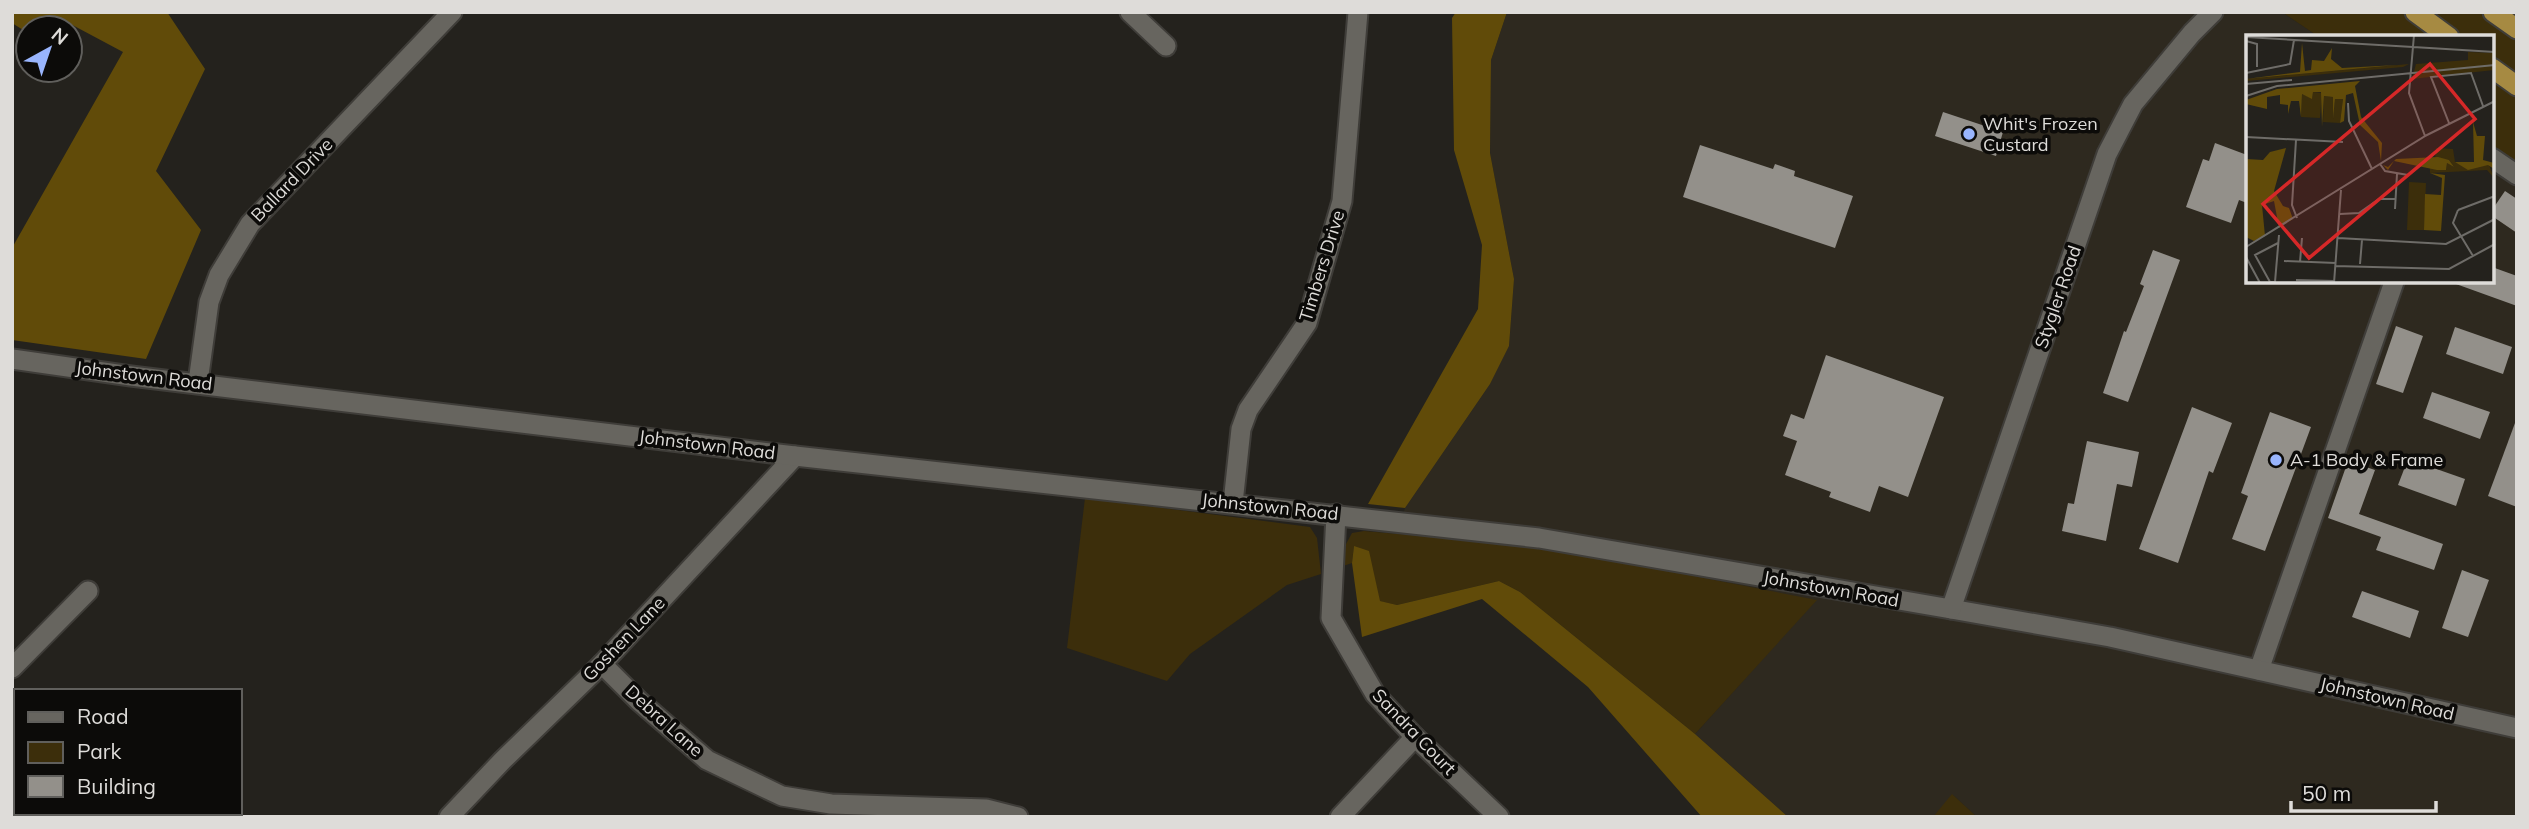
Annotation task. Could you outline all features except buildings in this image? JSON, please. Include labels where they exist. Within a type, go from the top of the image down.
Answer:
[{"type":"highway","points":[[2415,12],[2446,35]]},
{"type":"highway","points":[[2493,12],[2517,29]]},
{"type":"highway","points":[[2494,69],[2517,86]]},
{"type":"street","name":"Ballard Drive","points":[[198,383],[208,302],[219,275],[250,224],[452,12]]},
{"type":"street","points":[[1130,12],[1167,46]]},
{"type":"street","name":"Timbers Drive","points":[[1233,503],[1241,429],[1248,410],[1307,323],[1342,201],[1359,12]]},
{"type":"street","name":"Stygler Road","points":[[1951,609],[2108,154],[2133,104],[2213,12]]},
{"type":"street","points":[[2494,159],[2517,175]]},
{"type":"street","points":[[2259,670],[2393,284]]},
{"type":"street","name":"Johnstown Road","points":[[12,359],[795,456],[1539,538],[2110,637],[2517,727]]},
{"type":"street","name":"Goshen Lane","points":[[449,817],[503,760],[602,664],[795,456]]},
{"type":"street","name":"Sandra Court","points":[[1336,514],[1331,618],[1374,694],[1499,817]]},
{"type":"street","points":[[12,668],[88,591]]},
{"type":"street","name":"Debra Lane","points":[[602,664],[639,701],[707,760],[782,796],[831,804],[986,809],[1018,817]]},
{"type":"street","points":[[1340,817],[1415,737]]},
{"type":"shaded area","points":[[12,12],[167,12],[205,69],[156,171],[201,230],[146,359],[12,340],[12,248],[123,52],[84,31],[84,14],[14,14],[14,24]]},
{"type":"shaded area","points":[[1456,12],[1507,12],[1491,60],[1490,153],[1514,279],[1509,346],[1490,384],[1405,508],[1368,504],[1478,309],[1482,245],[1454,150],[1452,18]]},
{"type":"shaded area","points":[[1507,12],[2282,12],[2316,35],[2246,35],[2246,284],[2494,284],[2494,152],[2517,167],[2517,817],[1977,817],[1953,795],[1933,817],[1788,817],[1695,734],[1816,600],[1397,534],[1405,508],[1490,384],[1509,346],[1514,279],[1490,153],[1491,60]]},
{"type":"shaded area","points":[[1354,546],[1369,551],[1380,601],[1397,605],[1499,581],[1520,592],[1695,734],[1788,817],[1702,817],[1588,687],[1482,599],[1362,637],[1352,563]]},
{"type":"green space","points":[[2282,12],[2517,12],[2517,167],[2494,152],[2494,35],[2316,35]]},
{"type":"green space","points":[[1085,498],[1310,527],[1317,538],[1321,574],[1287,585],[1190,654],[1167,681],[1067,648]]},
{"type":"green space","points":[[1364,531],[1501,543],[1605,559],[1817,600],[1695,734],[1520,592],[1499,581],[1397,605],[1379,601],[1354,546],[1352,563],[1340,567],[1352,533]]},
{"type":"green space","points":[[1952,794],[1977,817],[1933,817]]},
{"type":"place","name":"Whit's Frozen Custard","points":[[1969,134]]},
{"type":"place","name":"A-1 Body & Frame","points":[[2276,460]]}]
